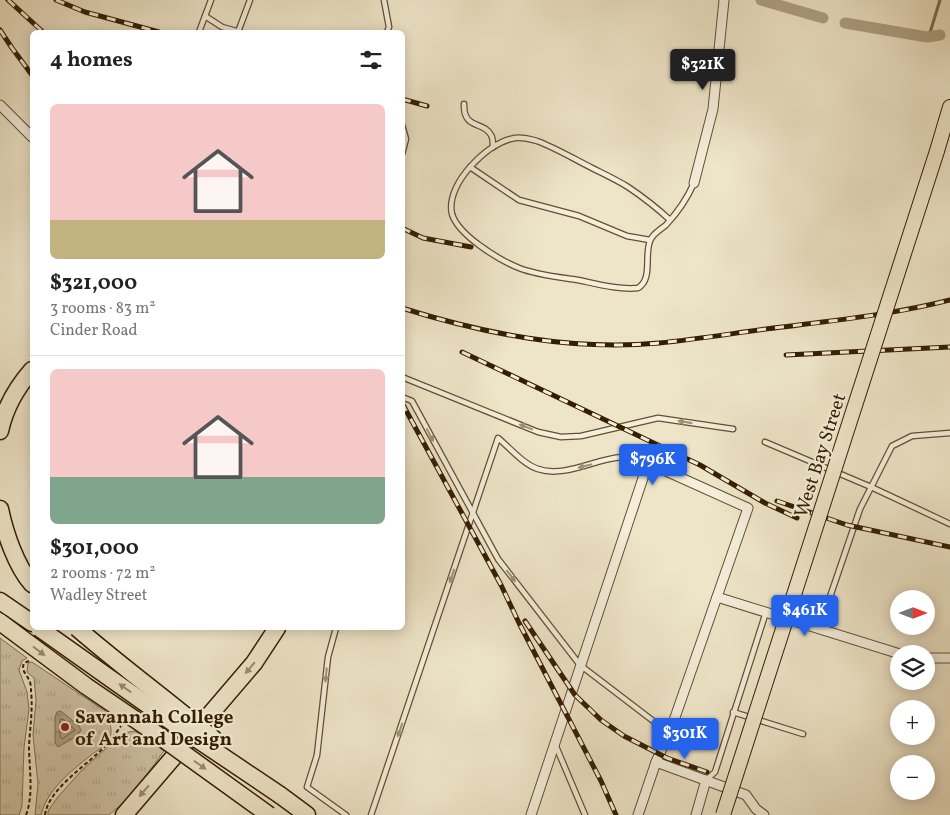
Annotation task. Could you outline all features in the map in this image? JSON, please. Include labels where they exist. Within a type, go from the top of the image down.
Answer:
[{"type":"highway","points":[[0,431],[2,421],[12,400],[30,372]]},
{"type":"highway","points":[[0,509],[13,552],[30,581]]},
{"type":"highway","points":[[0,601],[30,622]]},
{"type":"highway","points":[[0,622],[86,686],[269,815]]},
{"type":"highway","points":[[42,630],[307,815]]},
{"type":"highway","points":[[79,630],[180,710],[280,795]]},
{"type":"highway","points":[[124,815],[254,663],[276,630]]},
{"type":"main road","name":"West Bay Street","points":[[722,815],[950,107]]},
{"type":"street","points":[[694,183],[713,109],[724,0]]},
{"type":"street","points":[[0,105],[30,135]]},
{"type":"street","points":[[531,815],[648,463],[748,508],[669,733],[656,762],[638,815]]},
{"type":"street","points":[[717,597],[890,651]]},
{"type":"street","points":[[935,658],[950,658]]},
{"type":"street","points":[[656,762],[746,795],[756,809],[764,815]]},
{"type":"street","points":[[696,815],[706,780]]},
{"type":"lane","points":[[200,30],[212,0]]},
{"type":"lane","points":[[240,30],[250,0]]},
{"type":"lane","points":[[384,0],[389,27],[387,30]]},
{"type":"lane","points":[[205,16],[222,27],[232,30]]},
{"type":"lane","points":[[464,104],[468,119],[473,125],[484,128],[492,136],[493,147]]},
{"type":"lane","points":[[670,220],[627,186],[536,141],[524,138],[513,138],[482,154],[464,173],[455,190],[452,208],[456,223],[464,232],[481,246],[519,268],[595,284],[638,288],[646,280],[650,240],[670,220],[683,205],[694,183]]},
{"type":"lane","points":[[470,167],[519,200],[579,216],[627,236],[650,240]]},
{"type":"lane","points":[[405,378],[538,432],[561,436],[581,436],[658,418],[733,429]]},
{"type":"lane","points":[[405,398],[412,401],[498,559],[580,666],[669,733]]},
{"type":"lane","points":[[819,629],[860,509],[892,446],[912,436],[950,433]]},
{"type":"lane","points":[[371,815],[498,438],[535,468],[545,471],[569,470],[621,457],[639,458],[648,463]]},
{"type":"lane","points":[[765,442],[871,487],[950,524]]},
{"type":"lane","points":[[706,780],[715,772],[766,612]]},
{"type":"lane","points":[[335,630],[328,657],[317,754],[307,787],[346,815]]},
{"type":"lane","points":[[734,712],[803,734]]},
{"type":"lane","points":[[555,743],[585,815]]},
{"type":"path","points":[[26,815],[29,808],[30,744],[33,709],[29,680],[24,674],[23,667],[24,662],[29,661]]},
{"type":"path","points":[[45,815],[49,803],[58,791],[110,741],[121,726]]},
{"type":"green space","points":[[0,638],[27,658],[22,661],[19,670],[27,692],[29,709],[24,748],[22,806],[19,815],[0,815]]},
{"type":"green space","points":[[32,662],[105,711],[111,727],[110,738],[54,789],[41,815],[35,815],[38,784],[33,735],[36,700],[34,678],[27,672],[28,663]]},
{"type":"green space","points":[[135,731],[164,751],[130,797],[109,815],[48,815],[48,811],[57,798],[82,770],[123,733]]},
{"type":"water","points":[[61,711],[79,726],[81,730],[77,736],[58,747],[55,743],[55,717],[57,712]]},
{"type":"waterway","points":[[761,0],[823,18]]},
{"type":"waterway","points":[[929,36],[940,0]]},
{"type":"waterway","points":[[845,23],[927,37],[940,35]]},
{"type":"railway","points":[[8,0],[41,30]]},
{"type":"railway","points":[[56,0],[85,12],[152,30]]},
{"type":"railway","points":[[0,30],[30,72]]},
{"type":"railway","points":[[405,100],[427,106]]},
{"type":"railway","points":[[405,229],[423,238],[471,247]]},
{"type":"railway","points":[[405,309],[497,333],[593,345],[626,345],[659,343],[846,319],[888,313],[950,300]]},
{"type":"railway","points":[[786,355],[950,347]]},
{"type":"railway","points":[[462,352],[700,465],[765,503],[797,518]]},
{"type":"railway","points":[[405,409],[501,585],[601,781],[616,815]]},
{"type":"railway","points":[[777,501],[847,525],[950,547]]},
{"type":"railway","points":[[525,621],[575,695],[601,720],[624,736],[667,758],[707,772]]},
{"type":"place","name":"Savannah College of Art and Design","points":[[65,727]]}]
